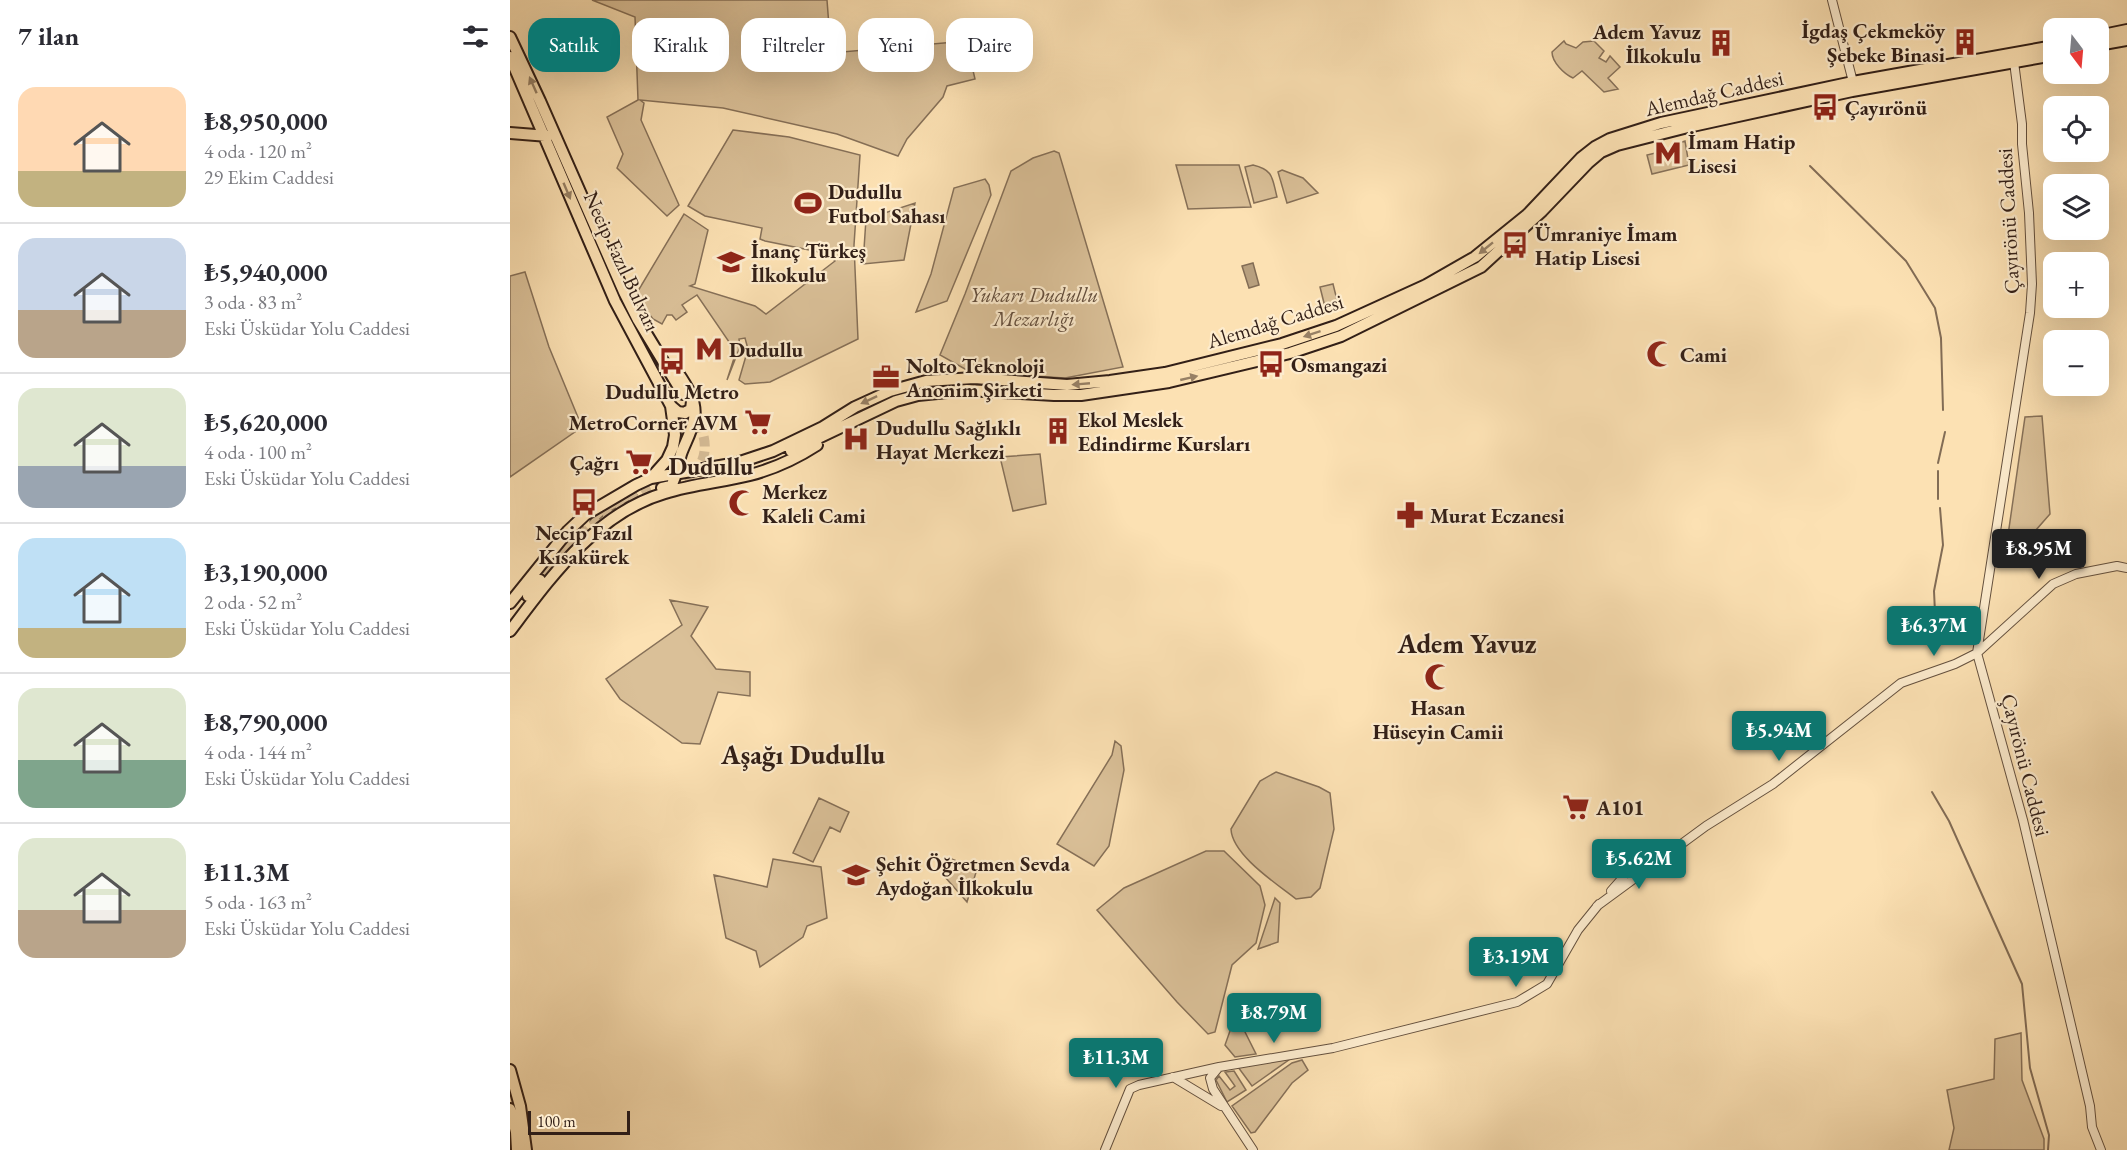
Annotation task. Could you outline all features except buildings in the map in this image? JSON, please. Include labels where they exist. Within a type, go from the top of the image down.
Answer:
[{"type":"main road","points":[[2109,34],[2127,30]]},
{"type":"main road","name":"Necip Fazıl Bulvarı","points":[[510,37],[520,56],[615,301],[671,406],[675,435],[673,447],[667,460],[651,478]]},
{"type":"main road","points":[[2109,43],[2127,40]]},
{"type":"main road","name":"Alemdağ Caddesi","points":[[2013,58],[2043,49]]},
{"type":"main road","name":"Alemdağ Caddesi","points":[[746,468],[779,456],[896,401],[918,395],[968,390],[1081,395],[1169,382],[1290,353],[1481,267],[1517,235],[1601,152],[1686,123],[1854,86],[2013,58],[2043,56]]},
{"type":"main road","name":"Necip Fazıl Bulvarı","points":[[510,57],[642,327],[687,395],[695,417],[676,473]]},
{"type":"main road","points":[[510,133],[550,135]]},
{"type":"main road","name":"Alemdağ Caddesi","points":[[510,603],[560,539],[585,515],[636,485],[651,478],[737,463],[773,451],[823,427],[855,406],[882,394],[926,381],[974,378],[1067,385],[1110,381],[1165,373],[1338,331]]},
{"type":"main road","points":[[671,406],[681,413],[690,411],[692,405],[687,395]]},
{"type":"main road","name":"Alemdağ Caddesi","points":[[510,631],[548,581],[600,528],[645,500],[679,489],[752,475],[776,466],[807,451],[855,421]]},
{"type":"main road","points":[[636,485],[644,492],[645,500],[661,488],[671,486],[676,473]]},
{"type":"main road","points":[[585,515],[586,523],[590,528],[600,528]]},
{"type":"main road","points":[[510,620],[540,580]]},
{"type":"main road","points":[[510,1070],[520,1106],[526,1150]]},
{"type":"main road","points":[[510,1109],[516,1132],[517,1150]]},
{"type":"street","points":[[1832,0],[1854,86]]},
{"type":"street","name":"Çayırönü Caddesi","points":[[2013,58],[2022,124],[2032,284],[2030,313],[1977,653],[2023,820],[2090,1106],[2092,1127],[2101,1150]]},
{"type":"street","points":[[1104,1150],[1130,1089],[1139,1085],[1219,1067],[1333,1048],[1517,1002],[1547,984],[1578,930],[1626,874],[1667,855],[1706,826],[1773,784],[1901,683],[1955,664],[1977,653],[2054,584],[2076,574],[2117,566],[2127,568]]},
{"type":"street","points":[[1219,1067],[1210,1078],[1213,1089],[1253,1150]]},
{"type":"street","points":[[1173,1077],[1225,1109]]},
{"type":"green space","points":[[592,0],[827,0],[828,18],[741,18],[741,72],[846,72],[846,52],[858,51],[858,72],[934,72],[934,44],[946,43],[946,72],[973,72],[975,79],[947,86],[943,97],[907,139],[898,156],[837,134],[723,108],[640,100],[644,103],[641,120],[679,205],[667,216],[617,168],[623,154],[607,117],[638,100],[637,72],[729,72],[729,18],[635,17]]},
{"type":"green space","points":[[1564,41],[1576,48],[1583,42],[1594,41],[1604,51],[1599,58],[1606,62],[1610,56],[1620,67],[1608,78],[1618,89],[1604,92],[1582,71],[1573,78],[1562,71],[1556,64],[1552,52]]},
{"type":"green space","points":[[733,130],[789,137],[860,155],[854,245],[858,339],[770,382],[745,384],[739,380],[748,349],[745,338],[739,339],[740,347],[727,380],[736,352],[697,295],[682,305],[687,312],[676,320],[672,315],[667,315],[662,324],[653,319],[635,296],[684,214],[708,230],[695,284],[690,286],[755,306],[766,314],[835,261],[829,254],[765,241],[760,239],[762,228],[705,216],[688,206]]},
{"type":"green space","points":[[1685,141],[1689,165],[1652,174],[1647,155],[1676,148],[1679,143]]},
{"type":"green space","name":"Yukarı Dudullu Mezarlığı","points":[[1054,151],[1059,153],[1123,367],[1065,378],[981,373],[965,369],[940,355],[1011,171],[1033,158]]},
{"type":"green space","points":[[1176,165],[1239,165],[1251,207],[1188,209]]},
{"type":"green space","points":[[1253,165],[1269,172],[1277,197],[1254,203],[1245,167]]},
{"type":"green space","points":[[1282,170],[1303,178],[1318,193],[1287,203],[1278,172]]},
{"type":"green space","points":[[985,179],[991,195],[947,301],[916,312],[931,274],[954,188]]},
{"type":"green space","points":[[915,203],[904,260],[863,264],[866,219]]},
{"type":"green space","points":[[525,272],[549,347],[582,427],[510,477],[510,276]]},
{"type":"green space","points":[[1333,284],[1339,308],[1326,311],[1320,287]]},
{"type":"green space","points":[[2042,416],[2050,514],[2007,563],[2004,563],[2025,417]]},
{"type":"green space","points":[[1040,454],[1046,504],[1013,511],[1000,457]]},
{"type":"green space","points":[[634,492],[636,497],[605,514],[594,524],[590,522],[592,517]]},
{"type":"green space","points":[[580,524],[588,532],[567,552],[542,582],[536,577]]},
{"type":"green space","points":[[670,600],[708,607],[691,636],[716,669],[750,672],[750,696],[718,692],[700,744],[682,743],[620,699],[606,679],[682,625]]},
{"type":"green space","points":[[1115,741],[1121,746],[1124,770],[1109,846],[1094,866],[1057,844],[1112,755]]},
{"type":"green space","points":[[1276,772],[1330,793],[1334,829],[1320,888],[1311,897],[1296,899],[1247,859],[1233,839],[1231,829],[1260,781]]},
{"type":"green space","points":[[819,798],[849,812],[840,832],[830,827],[813,862],[793,853]]},
{"type":"green space","points":[[1206,851],[1224,851],[1260,886],[1265,905],[1256,943],[1232,965],[1215,1032],[1208,1034],[1097,910],[1124,888]]},
{"type":"green space","points":[[949,858],[977,869],[967,902],[945,877]]},
{"type":"green space","points":[[773,859],[821,867],[827,918],[807,926],[803,937],[760,967],[756,951],[726,938],[714,875],[767,887]]},
{"type":"green space","points":[[1275,898],[1280,903],[1278,942],[1258,949]]},
{"type":"green space","points":[[1236,1014],[1256,1054],[1235,1057],[1225,1045]]},
{"type":"green space","points":[[2021,1033],[2022,1080],[2044,1139],[2044,1150],[1949,1150],[1954,1128],[1947,1090],[1994,1079],[1995,1039]]},
{"type":"green space","points":[[1293,1057],[1252,1086],[1238,1067]]},
{"type":"green space","points":[[1302,1060],[1308,1070],[1292,1083],[1255,1132],[1251,1133],[1232,1106],[1292,1063]]},
{"type":"green space","points":[[1234,1071],[1246,1090],[1227,1102],[1216,1080],[1219,1076],[1230,1090],[1235,1086],[1225,1072]]},
{"type":"shaded area","points":[[1253,263],[1259,285],[1249,288],[1242,266]]},
{"type":"waterway","points":[[1810,166],[1906,261],[1935,308],[1941,338],[1943,410]]},
{"type":"waterway","points":[[1938,463],[1945,432]]},
{"type":"waterway","points":[[1938,471],[1938,499]]},
{"type":"waterway","points":[[1933,646],[1936,634],[1934,591],[1943,545],[1940,508]]},
{"type":"waterway","points":[[1932,792],[1949,821],[2022,984],[2030,1068],[2049,1135],[2048,1150]]},
{"type":"tunnel","points":[[692,409],[703,434],[705,450],[693,474]]},
{"type":"tunnel","points":[[540,580],[572,545],[604,516],[641,493],[687,477],[746,468]]},
{"type":"place","name":"İgdaş Çekmeköy Şebeke Binasi","points":[[1965,42]]},
{"type":"place","name":"Adem Yavuz İlkokulu","points":[[1721,43]]},
{"type":"place","name":"Çayırönü","points":[[1825,107]]},
{"type":"place","name":"İmam Hatip Lisesi","points":[[1668,153]]},
{"type":"place","name":"Dudullu Futbol Sahası","points":[[808,203]]},
{"type":"place","name":"Ümraniye İmam Hatip Lisesi","points":[[1515,245]]},
{"type":"place","name":"İnanç Türkeş İlkokulu","points":[[731,262]]},
{"type":"place","name":"Dudullu","points":[[709,349]]},
{"type":"place","name":"Cami","points":[[1660,354]]},
{"type":"place","name":"Dudullu Metro","points":[[672,361]]},
{"type":"place","name":"Osmangazi","points":[[1271,364]]},
{"type":"place","name":"Nolto Teknoloji Anonim Şirketi","points":[[886,377]]},
{"type":"place","name":"MetroCorner AVM","points":[[758,422]]},
{"type":"place","name":"Ekol Meslek Edindirme Kursları","points":[[1058,431]]},
{"type":"place","name":"Dudullu Sağlıklı Hayat Merkezi","points":[[856,439]]},
{"type":"place","name":"Çağrı","points":[[639,462]]},
{"type":"place","name":"Necip Fazıl Kısakürek","points":[[584,502]]},
{"type":"place","name":"Merkez Kaleli Cami","points":[[742,503]]},
{"type":"place","name":"Murat Eczanesi","points":[[1410,515]]},
{"type":"place","name":"Hasan Hüseyin Camii","points":[[1438,677]]},
{"type":"place","name":"A101","points":[[1576,807]]},
{"type":"place","name":"Şehit Öğretmen Sevda Aydoğan İlkokulu","points":[[856,875]]},
{"type":"district","name":"Dudullu","points":[[711,466]]},
{"type":"district","name":"Adem Yavuz","points":[[1467,643]]},
{"type":"district","name":"Aşağı Dudullu","points":[[803,754]]}]
